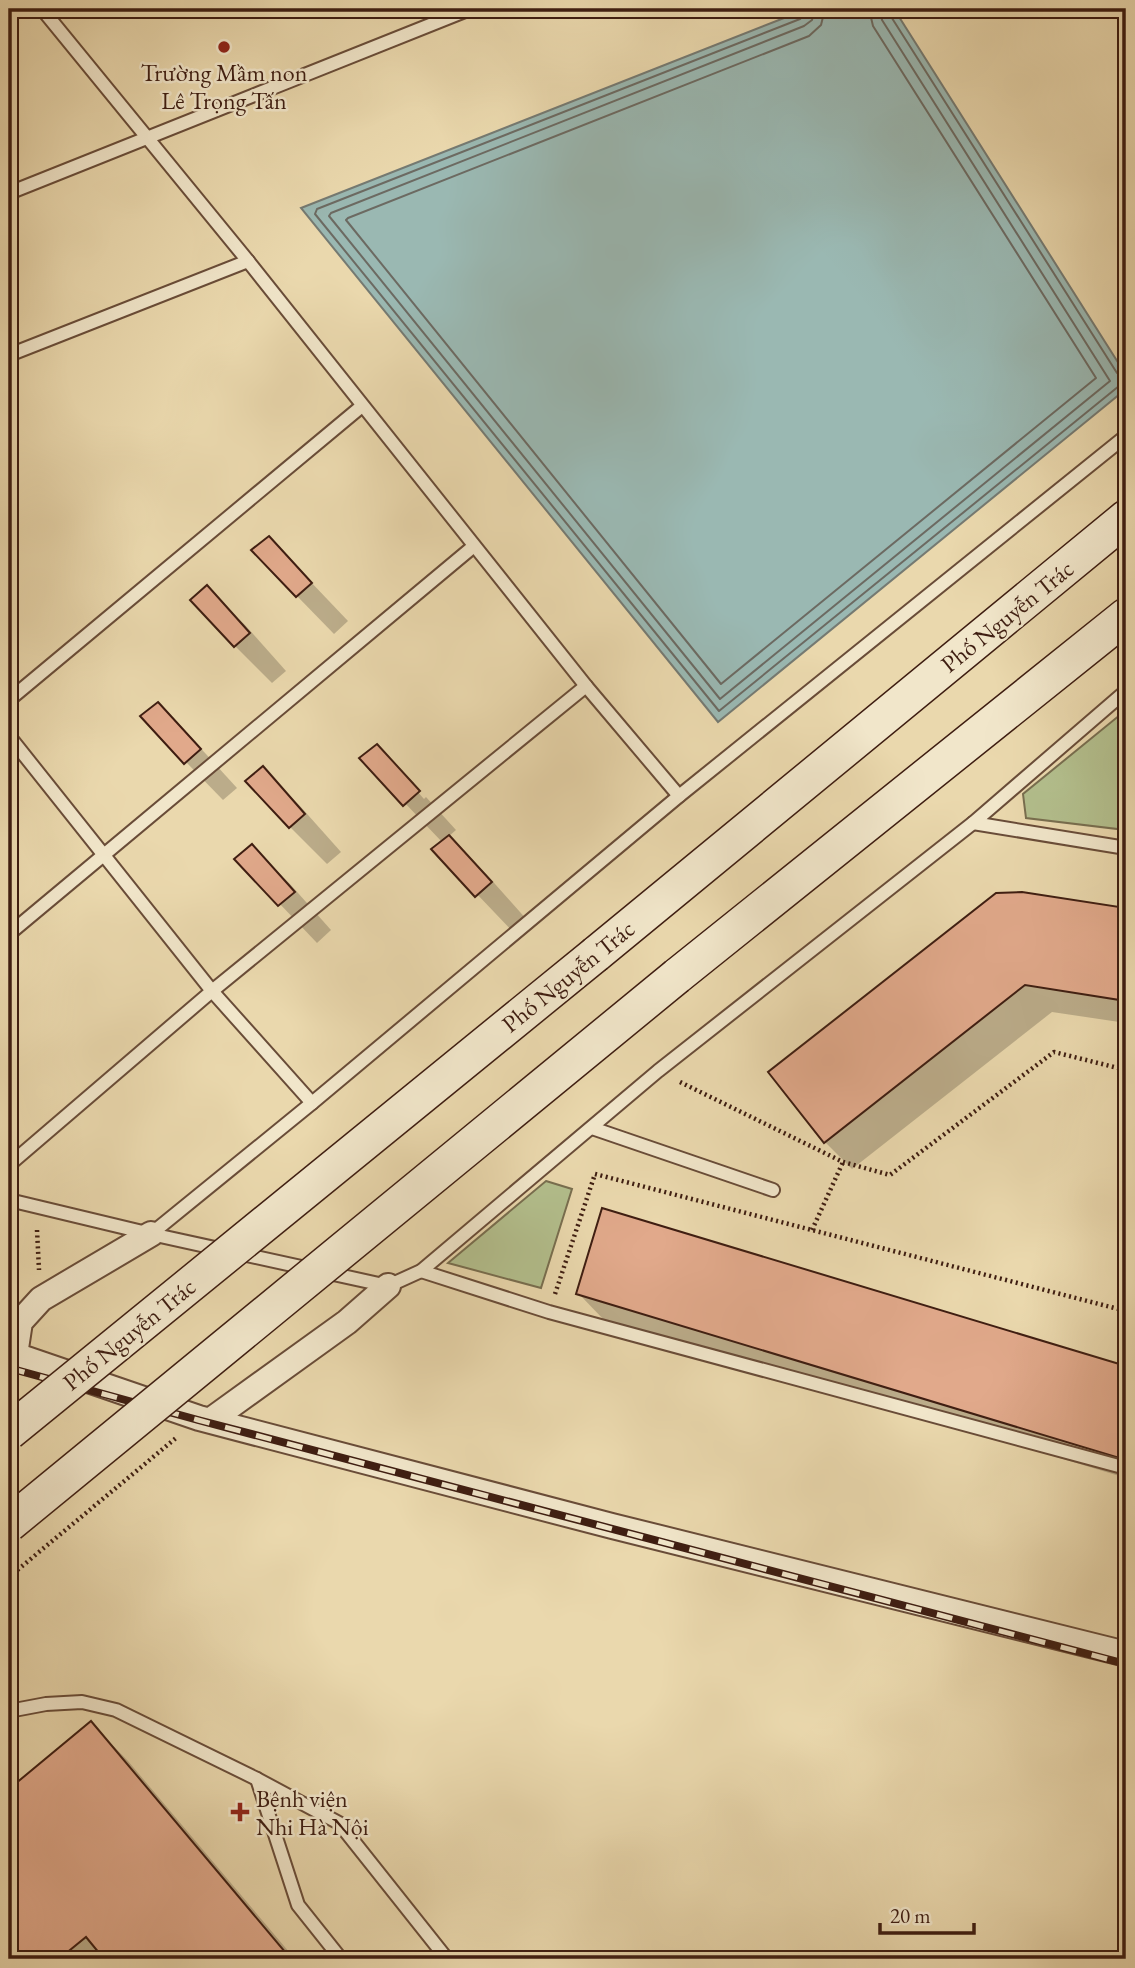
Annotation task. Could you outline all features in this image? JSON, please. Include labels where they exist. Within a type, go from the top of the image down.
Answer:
[{"type":"main road","name":"Phố Nguyễn Trác","points":[[9,1432],[1126,518]]},
{"type":"main road","points":[[9,1524],[677,976],[1126,616]]},
{"type":"street","points":[[151,1234],[41,1299],[20,1322],[15,1355],[199,1418],[612,1526],[1126,1654]]},
{"type":"street","points":[[211,1420],[347,1322],[388,1286]]},
{"type":"lane","points":[[43,9],[248,261],[586,686],[679,796]]},
{"type":"lane","points":[[9,193],[470,9]]},
{"type":"lane","points":[[9,355],[248,261]]},
{"type":"lane","points":[[9,699],[362,405]]},
{"type":"lane","points":[[151,1234],[679,796],[1126,436]]},
{"type":"lane","points":[[9,934],[474,546]]},
{"type":"lane","points":[[9,1165],[212,991],[586,686]]},
{"type":"lane","points":[[9,1200],[388,1286],[421,1271],[658,1071],[973,822],[1126,691]]},
{"type":"lane","points":[[9,736],[212,991],[312,1102]]},
{"type":"lane","points":[[973,822],[1126,848]]},
{"type":"lane","points":[[592,1128],[773,1189]]},
{"type":"lane","points":[[421,1271],[549,1312],[1126,1468]]},
{"type":"lane","points":[[9,1711],[46,1703],[82,1702],[116,1710],[257,1779],[339,1823],[447,1959]]},
{"type":"lane","points":[[257,1779],[298,1905],[341,1959]]},
{"type":"path","points":[[658,1071],[843,1162],[890,1175],[1054,1052],[1126,1070]]},
{"type":"path","points":[[812,1230],[843,1162]]},
{"type":"path","points":[[549,1312],[595,1174],[1126,1311]]},
{"type":"path","points":[[36,1207],[41,1299]]},
{"type":"path","points":[[9,1577],[185,1431]]},
{"type":"green space","points":[[1126,710],[1126,830],[1026,818],[1023,794]]},
{"type":"green space","points":[[546,1181],[572,1189],[541,1288],[448,1263]]},
{"type":"water","points":[[807,9],[894,9],[1126,375],[1126,389],[718,722],[301,208]]},
{"type":"building","points":[[269,536],[312,583],[296,597],[251,550]]},
{"type":"building","points":[[207,585],[250,633],[234,647],[190,600]]},
{"type":"building","points":[[158,702],[201,749],[184,764],[140,716]]},
{"type":"building","points":[[377,744],[420,791],[403,806],[359,758]]},
{"type":"building","points":[[263,766],[305,814],[289,828],[245,781]]},
{"type":"building","points":[[449,835],[492,882],[475,897],[431,849]]},
{"type":"building","points":[[252,844],[295,892],[278,906],[234,859]]},
{"type":"building","points":[[1022,892],[1126,908],[1126,1001],[1025,985],[824,1143],[768,1072],[996,893]]},
{"type":"building","points":[[602,1208],[1126,1366],[1126,1460],[576,1294]]},
{"type":"building","points":[[91,1721],[291,1959],[104,1959],[86,1937],[59,1959],[9,1959],[9,1789]]},
{"type":"railway","points":[[9,1368],[1126,1664]]},
{"type":"place","name":"Trường Mầm non Lê Trọng Tấn","points":[[224,47]]},
{"type":"place","name":"Bệnh viện Nhi Hà Nội","points":[[240,1812]]}]
